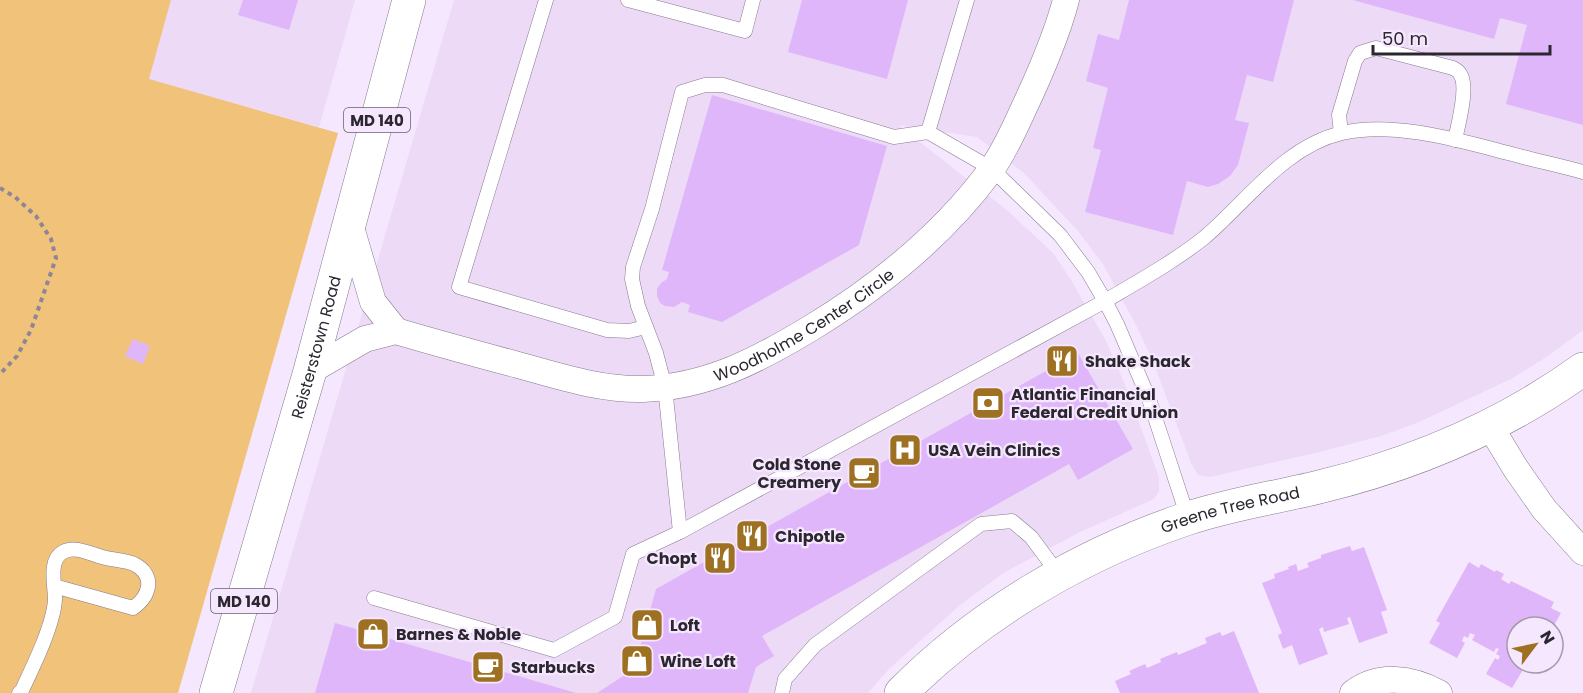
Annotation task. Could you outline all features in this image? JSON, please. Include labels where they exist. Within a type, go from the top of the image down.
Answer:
[{"type":"street","name":"Reisterstown Road","points":[[216,693],[310,371],[409,0]]},
{"type":"street","name":"Woodholme Center Circle","points":[[310,371],[365,339],[396,331],[582,382],[618,388],[665,387],[695,382],[728,372],[794,339],[851,304],[895,271],[932,237],[992,169],[1037,80],[1066,0]]},
{"type":"street","points":[[350,224],[373,302],[396,331]]},
{"type":"street","name":"Greene Tree Road","points":[[901,693],[987,621],[1111,548],[1188,518],[1235,504],[1318,487],[1386,469],[1490,426],[1525,408],[1583,369]]},
{"type":"street","points":[[1490,426],[1516,470],[1544,509],[1583,552]]},
{"type":"street","points":[[1353,693],[1376,682],[1393,679],[1424,684],[1439,693]]},
{"type":"lane","points":[[546,0],[459,287],[607,330],[629,332],[646,327]]},
{"type":"lane","points":[[628,0],[745,31],[753,0]]},
{"type":"lane","points":[[681,14],[685,0]]},
{"type":"lane","points":[[928,132],[967,0]]},
{"type":"lane","points":[[1341,133],[1339,115],[1355,61],[1360,53],[1376,48],[1453,68],[1460,74],[1464,81],[1464,90],[1455,140]]},
{"type":"lane","points":[[680,532],[665,387],[656,353],[634,292],[633,267],[652,209],[682,92],[705,85],[723,85],[894,137],[928,132],[992,169],[1060,235],[1105,301],[1149,399],[1188,518]]},
{"type":"lane","points":[[375,598],[554,650],[615,617],[633,554],[680,532],[1105,301],[1204,237],[1270,175],[1297,154],[1341,133],[1383,130],[1410,132],[1455,140],[1583,172]]},
{"type":"lane","points":[[782,693],[785,679],[815,645],[981,524],[1012,521],[1031,537],[1060,576]]},
{"type":"lane","points":[[19,693],[43,643],[55,602],[54,586],[56,559],[62,552],[73,549],[134,564],[143,572],[148,581],[148,589],[143,601],[133,608],[54,586]]},
{"type":"path","points":[[0,188],[15,197],[36,216],[51,239],[56,258],[32,330],[17,356],[0,374]]},
{"type":"shaded area","points":[[0,0],[171,0],[149,79],[338,133],[178,693],[0,693]]},
{"type":"shaded area","points":[[171,0],[355,0],[319,127],[148,79]]},
{"type":"shaded area","points":[[454,0],[1583,0],[1583,330],[1548,356],[1511,379],[1419,422],[1381,436],[1315,453],[1210,477],[1198,475],[1191,463],[1152,359],[1136,325],[1103,264],[1078,231],[1024,173],[977,137],[898,125],[1008,211],[1053,253],[1106,341],[1124,382],[1159,477],[1159,491],[1154,499],[1080,532],[1005,572],[960,605],[889,669],[868,693],[251,693]]},
{"type":"building","points":[[243,0],[298,0],[289,30],[238,15]]},
{"type":"building","points":[[802,0],[908,0],[887,79],[788,52]]},
{"type":"building","points":[[1129,0],[1294,0],[1273,82],[1247,75],[1235,120],[1249,123],[1238,165],[1230,176],[1218,184],[1208,187],[1187,181],[1173,235],[1085,212],[1101,150],[1093,148],[1108,88],[1086,81],[1098,34],[1119,40]]},
{"type":"building","points":[[1353,0],[1583,0],[1583,125],[1506,104],[1527,25],[1500,18],[1494,39]]},
{"type":"building","points":[[712,95],[887,146],[859,245],[722,322],[688,312],[690,305],[682,302],[674,307],[665,306],[660,303],[657,296],[657,289],[667,279],[669,272],[662,270]]},
{"type":"building","points":[[133,339],[150,346],[143,364],[125,356]]},
{"type":"building","points":[[1078,353],[1133,449],[1078,480],[1069,464],[762,636],[774,656],[756,667],[748,693],[597,693],[634,669],[656,589]]},
{"type":"building","points":[[1350,546],[1352,551],[1364,547],[1387,610],[1381,612],[1388,633],[1359,643],[1350,617],[1347,618],[1349,624],[1324,632],[1323,627],[1319,629],[1328,654],[1299,665],[1292,645],[1283,649],[1278,635],[1282,633],[1262,583],[1275,578],[1274,574],[1289,569],[1288,567],[1296,564],[1298,571],[1309,567],[1307,563],[1321,558],[1321,555]]},
{"type":"building","points":[[1469,562],[1479,568],[1481,564],[1504,574],[1501,579],[1509,584],[1511,581],[1554,602],[1551,608],[1561,613],[1560,615],[1505,615],[1505,675],[1520,675],[1512,688],[1486,674],[1495,658],[1498,660],[1500,656],[1496,654],[1499,649],[1496,648],[1494,652],[1472,640],[1475,635],[1470,633],[1468,638],[1464,636],[1462,641],[1465,643],[1457,658],[1429,643],[1440,623],[1436,621]]},
{"type":"building","points":[[335,623],[549,685],[576,693],[315,693]]},
{"type":"building","points":[[1234,631],[1259,693],[1120,693],[1115,681],[1131,674],[1129,671],[1145,664],[1147,668],[1161,662],[1160,659],[1177,652],[1178,655],[1207,643],[1205,638],[1220,632],[1222,636]]},
{"type":"place","name":"Shake Shack","points":[[1062,361]]},
{"type":"place","name":"Atlantic Financial Federal Credit Union","points":[[988,403]]},
{"type":"place","name":"USA Vein Clinics","points":[[905,450]]},
{"type":"place","name":"Cold Stone Creamery","points":[[864,473]]},
{"type":"place","name":"Chipotle","points":[[752,536]]},
{"type":"place","name":"Chopt","points":[[720,558]]},
{"type":"place","name":"Loft","points":[[647,625]]},
{"type":"place","name":"Barnes & Noble","points":[[373,634]]},
{"type":"place","name":"Wine Loft","points":[[637,661]]},
{"type":"place","name":"Starbucks","points":[[488,667]]}]
